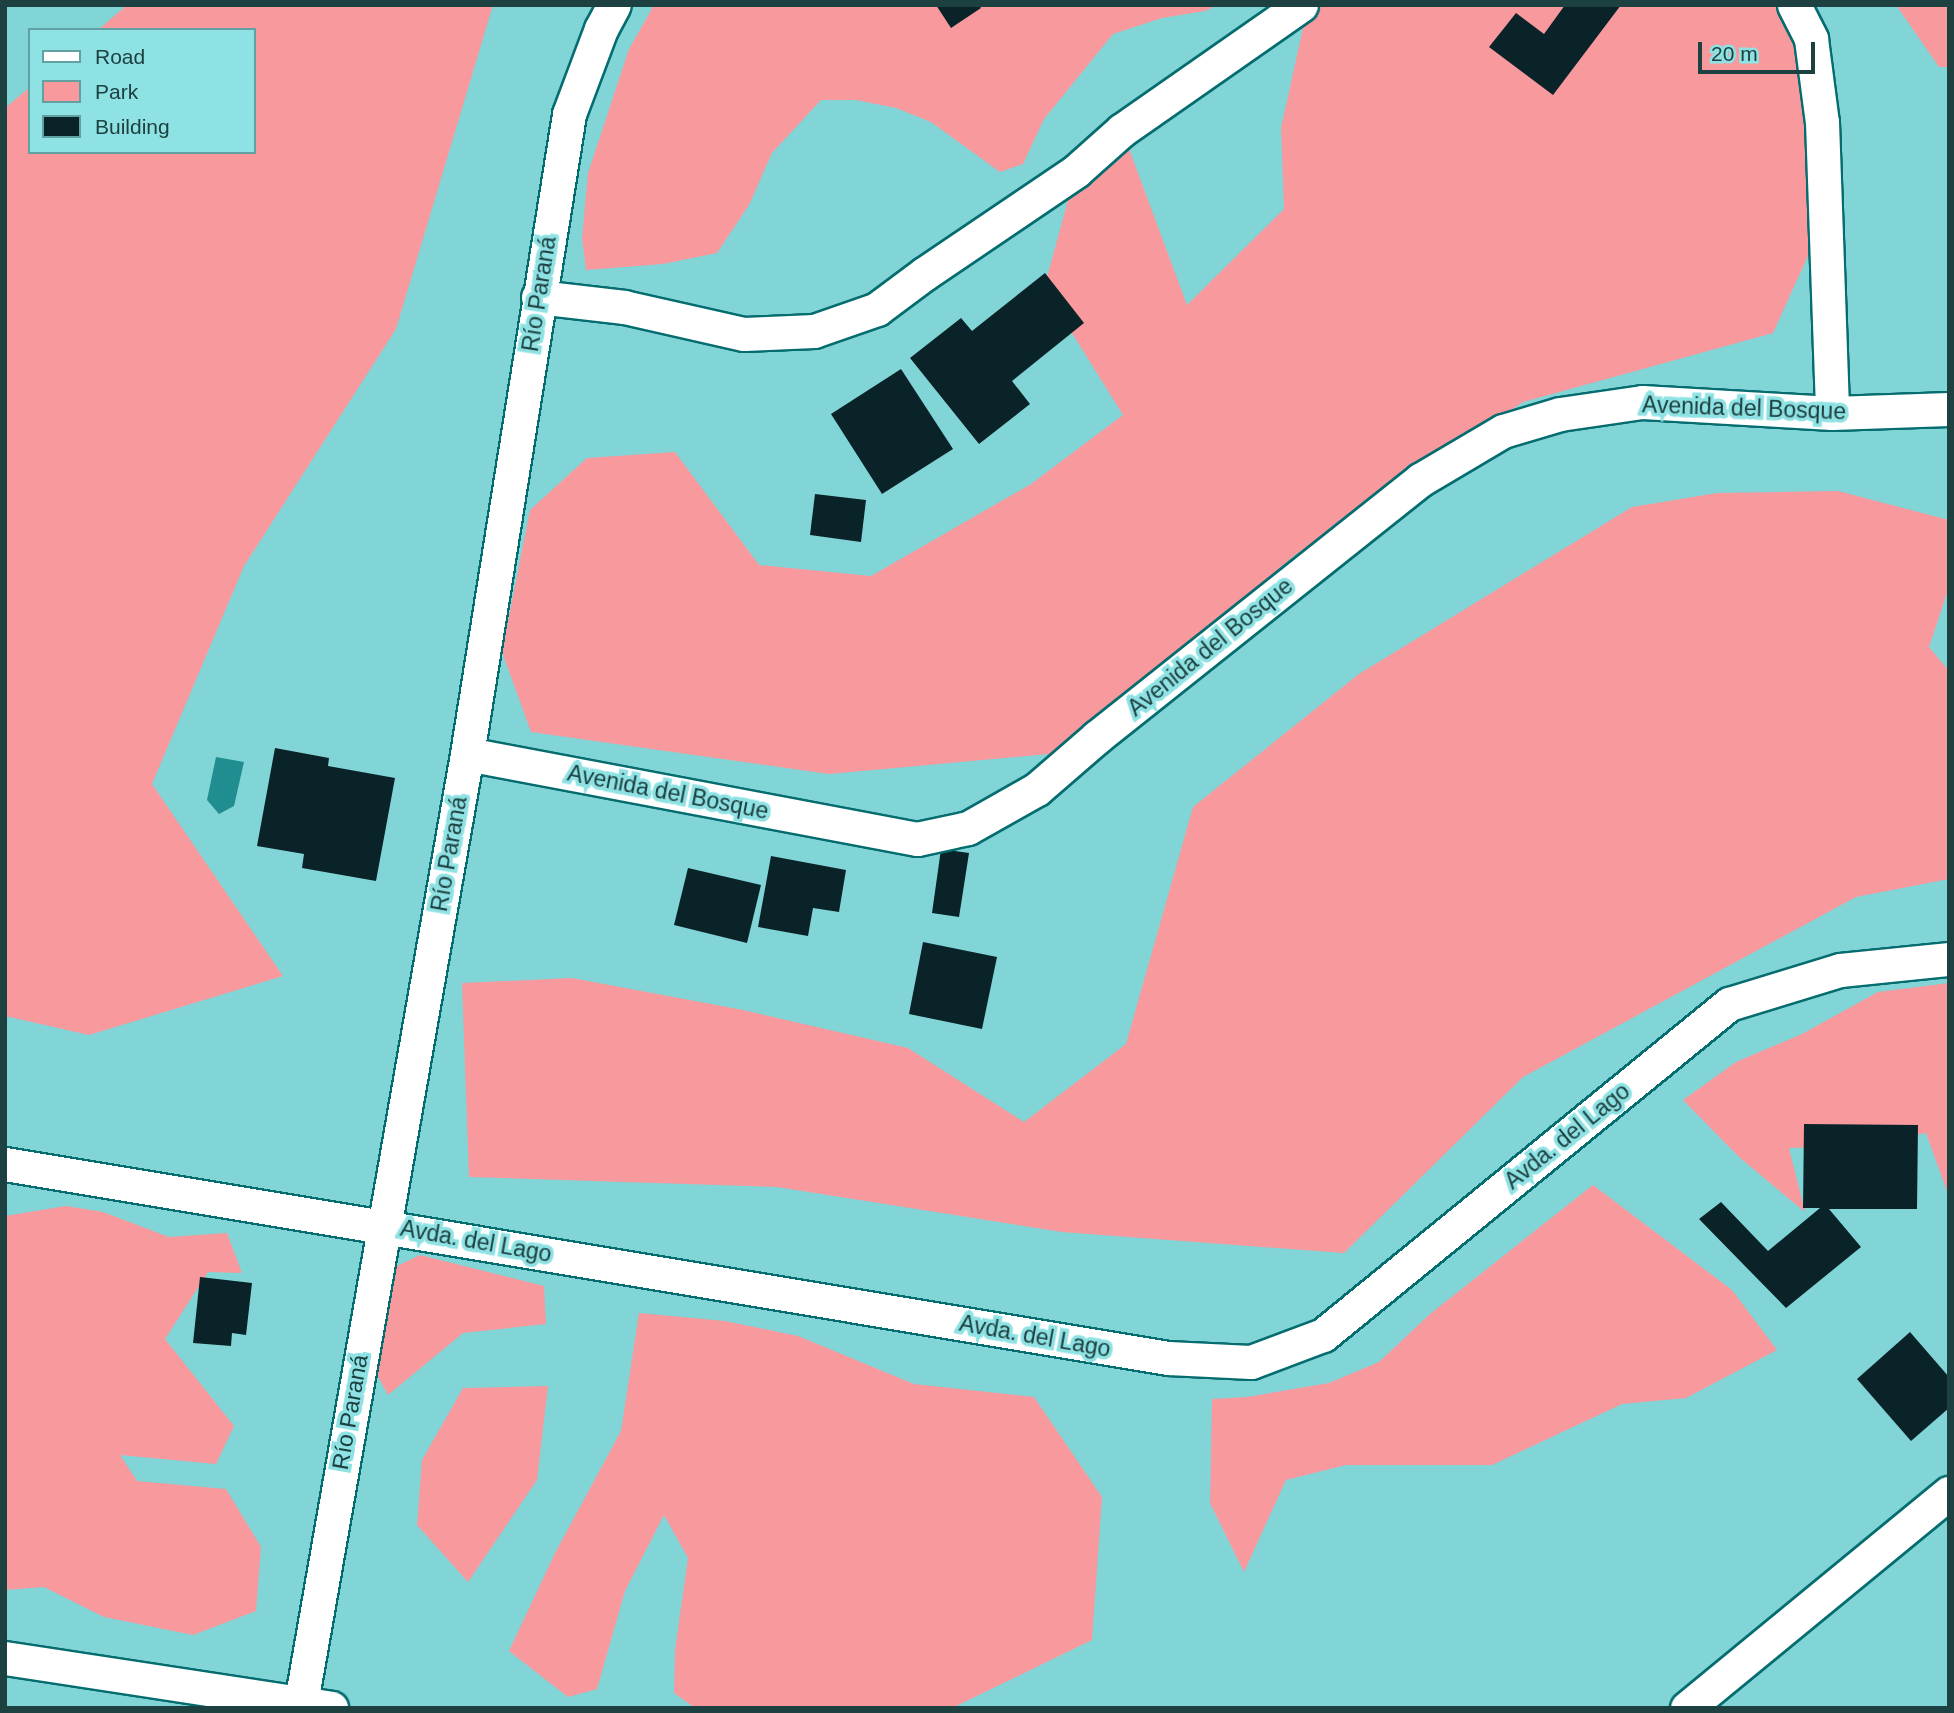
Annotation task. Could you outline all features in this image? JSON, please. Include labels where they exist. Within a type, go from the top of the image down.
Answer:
[{"type":"street","name":"Río Paraná","points":[[310,1706],[382,1226],[467,754],[569,114],[601,29],[614,5]]},
{"type":"street","points":[[538,297],[624,307],[744,334],[814,331],[877,309],[1076,171],[1122,130],[1301,5]]},
{"type":"street","points":[[1794,5],[1811,39],[1822,122],[1832,413]]},
{"type":"street","name":"Avenida del Bosque","points":[[467,754],[916,839],[968,828],[1037,789],[1097,737],[1420,480],[1503,431],[1560,414],[1642,402],[1832,413],[1949,409]]},
{"type":"street","name":"Avda. del Lago","points":[[5,1164],[1168,1358],[1251,1362],[1322,1335],[1729,1004],[1840,970],[1949,959]]},
{"type":"street","points":[[1692,1706],[1949,1493]]},
{"type":"street","points":[[5,1658],[310,1706]]},
{"type":"green space","points":[[127,5],[493,5],[396,329],[244,566],[152,784],[283,976],[89,1035],[5,1016],[5,108],[28,89],[28,154],[256,154],[256,28],[100,28]]},
{"type":"green space","points":[[654,5],[1218,5],[1205,11],[1162,18],[1113,34],[1044,119],[1023,164],[1000,172],[931,122],[896,108],[856,100],[821,100],[772,153],[749,205],[717,253],[663,264],[586,270],[582,238],[588,173],[629,49]]},
{"type":"green space","points":[[1308,5],[1791,5],[1826,216],[1773,333],[1523,402],[1295,555],[1060,753],[829,774],[531,732],[502,652],[530,510],[587,458],[675,452],[759,565],[871,576],[1031,484],[1123,415],[1044,288],[1076,171],[1122,130],[1187,305],[1284,209],[1281,128]]},
{"type":"green space","points":[[1896,5],[1949,5],[1949,67],[1939,67]]},
{"type":"green space","points":[[1838,491],[1949,520],[1949,587],[1929,647],[1949,671],[1949,879],[1856,897],[1523,1077],[1344,1253],[1062,1232],[777,1187],[469,1177],[462,983],[572,978],[743,1010],[908,1048],[1024,1122],[1126,1044],[1193,807],[1359,674],[1632,507],[1717,493]]},
{"type":"green space","points":[[1949,983],[1949,1197],[1926,1133],[1858,1146],[1789,1148],[1805,1212],[1739,1157],[1683,1100],[1736,1062],[1802,1034],[1878,992]]},
{"type":"green space","points":[[1593,1185],[1732,1290],[1777,1350],[1686,1398],[1622,1404],[1492,1465],[1346,1465],[1286,1480],[1244,1572],[1210,1503],[1212,1399],[1247,1397],[1329,1383],[1379,1362],[1430,1314]]},
{"type":"green space","points":[[66,1206],[103,1212],[169,1237],[227,1233],[242,1273],[208,1272],[165,1339],[234,1426],[216,1464],[120,1455],[137,1481],[226,1489],[261,1547],[256,1611],[193,1635],[104,1617],[44,1587],[5,1590],[5,1216]]},
{"type":"green space","points":[[420,1255],[544,1286],[546,1324],[463,1333],[388,1395],[375,1371],[393,1268]]},
{"type":"green space","points":[[639,1313],[725,1321],[798,1336],[914,1384],[1034,1397],[1102,1497],[1092,1640],[952,1708],[695,1708],[674,1693],[675,1650],[688,1558],[664,1515],[625,1591],[597,1689],[568,1697],[509,1651],[555,1553],[621,1431]]},
{"type":"green space","points":[[548,1386],[537,1480],[468,1582],[417,1525],[422,1460],[463,1388]]},
{"type":"water","points":[[216,757],[244,762],[234,806],[219,814],[207,800]]},
{"type":"building","points":[[936,5],[979,5],[981,8],[951,28]]},
{"type":"building","points":[[1565,5],[1621,5],[1553,95],[1489,47],[1516,13],[1544,34]]},
{"type":"building","points":[[1045,273],[1084,323],[1012,381],[1030,404],[979,444],[910,358],[961,318],[972,331]]},
{"type":"building","points":[[901,369],[953,449],[882,494],[831,414]]},
{"type":"building","points":[[815,494],[866,500],[861,542],[810,535]]},
{"type":"building","points":[[275,748],[329,758],[328,766],[395,778],[376,881],[302,868],[304,854],[257,846]]},
{"type":"building","points":[[941,849],[969,853],[959,917],[932,913]]},
{"type":"building","points":[[771,856],[846,870],[839,912],[813,908],[808,936],[758,927]]},
{"type":"building","points":[[688,868],[761,885],[747,943],[674,925]]},
{"type":"building","points":[[923,942],[997,957],[982,1029],[909,1014]]},
{"type":"building","points":[[1804,1124],[1918,1125],[1917,1209],[1829,1209],[1861,1247],[1786,1308],[1699,1219],[1721,1202],[1768,1251],[1820,1208],[1803,1208]]},
{"type":"building","points":[[200,1277],[252,1283],[246,1335],[232,1333],[231,1346],[193,1343]]},
{"type":"building","points":[[1910,1332],[1949,1377],[1949,1408],[1911,1441],[1857,1379]]}]
